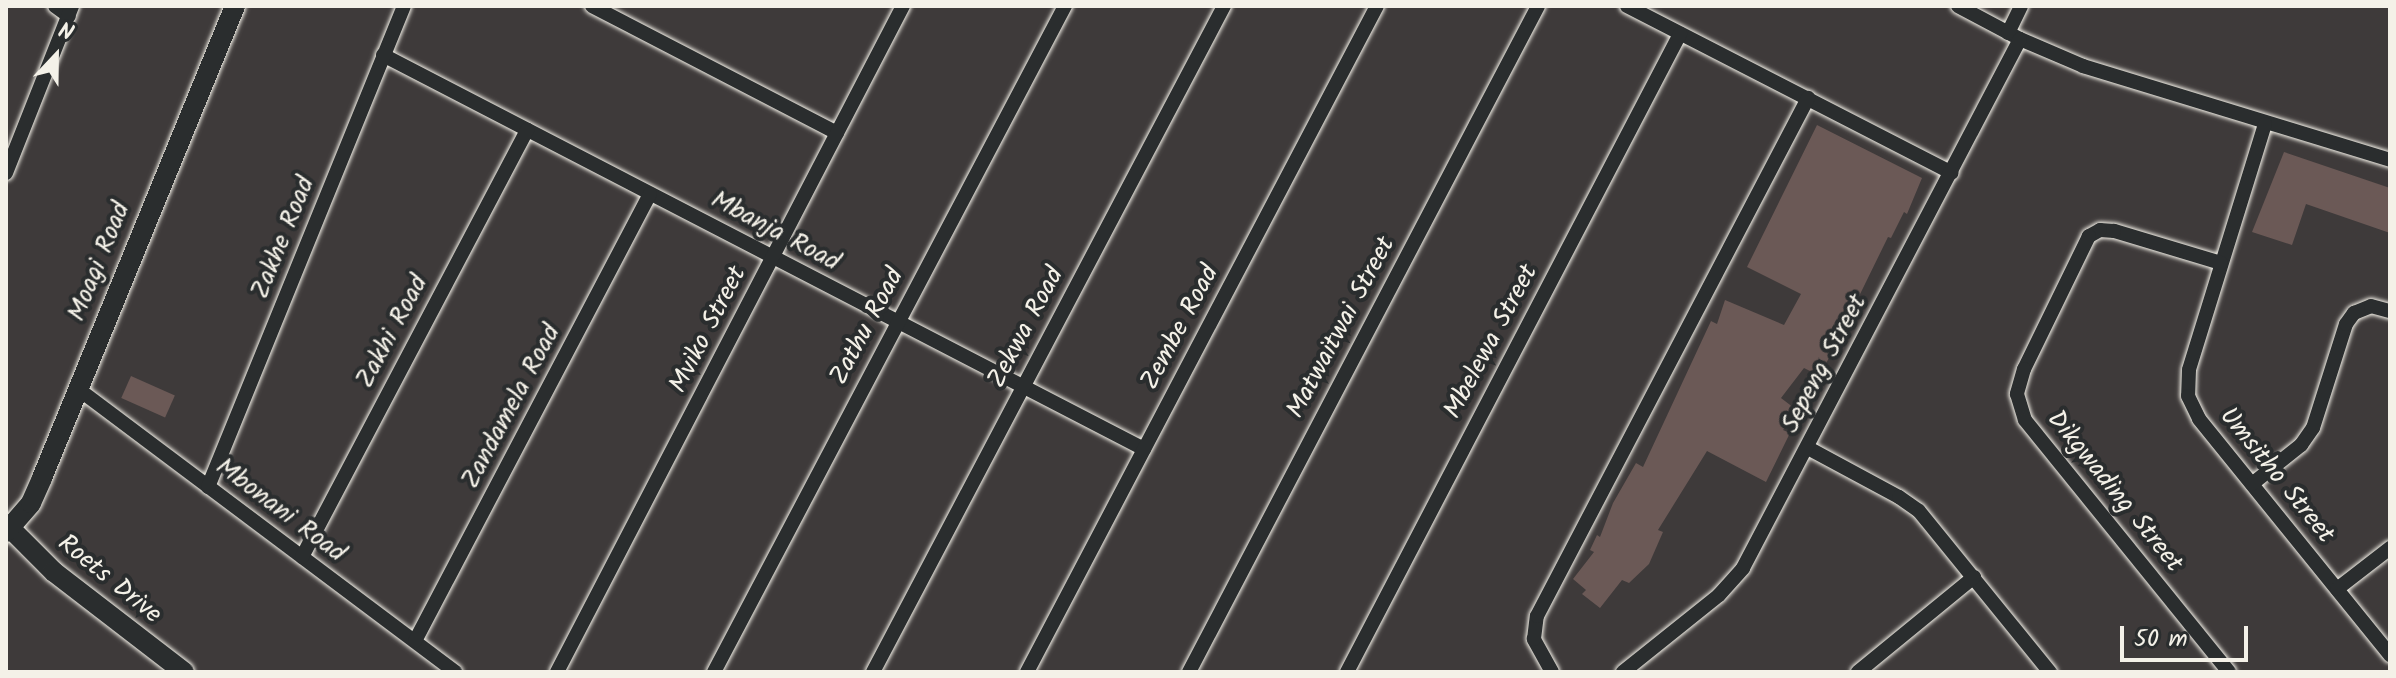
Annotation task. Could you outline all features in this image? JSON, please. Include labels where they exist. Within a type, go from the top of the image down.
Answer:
[{"type":"street","points":[[6,173],[10,148],[70,11],[55,6]]},
{"type":"street","name":"Moagi Road","points":[[7,528],[35,495],[235,6]]},
{"type":"street","name":"Zakhe Road","points":[[208,487],[404,6]]},
{"type":"street","points":[[592,6],[837,133]]},
{"type":"street","name":"Zathu Road","points":[[714,672],[1065,6]]},
{"type":"street","name":"Zekwa Road","points":[[873,672],[1224,6]]},
{"type":"street","name":"Zembe Road","points":[[1027,672],[1377,6]]},
{"type":"street","name":"Matwaitwai Street","points":[[1189,672],[1538,6]]},
{"type":"street","points":[[1627,6],[1952,173]]},
{"type":"street","points":[[1958,6],[2014,36],[2083,66],[2390,160]]},
{"type":"street","name":"Sepeng Street","points":[[1623,672],[1731,583],[1753,551],[1952,173],[2014,36],[2021,6]]},
{"type":"street","name":"Mviko Street","points":[[557,672],[773,258],[899,7]]},
{"type":"street","name":"Mbelewa Street","points":[[1347,672],[1680,34]]},
{"type":"street","name":"Mbanja Road","points":[[383,55],[1144,449]]},
{"type":"street","points":[[1552,672],[1534,639],[1537,616],[1808,98]]},
{"type":"street","name":"Umsitho Street","points":[[2265,124],[2189,370],[2188,396],[2199,419],[2390,655]]},
{"type":"street","name":"Zakhi Road","points":[[302,557],[527,130]]},
{"type":"street","name":"Zandamela Road","points":[[415,641],[650,194]]},
{"type":"street","name":"Dikgwading Street","points":[[2221,263],[2114,231],[2100,230],[2089,236],[2024,369],[2017,394],[2025,420],[2229,672]]},
{"type":"street","points":[[2252,484],[2301,445],[2313,428],[2346,324],[2354,313],[2371,306],[2390,311]]},
{"type":"street","name":"Mbonani Road","points":[[77,388],[455,672]]},
{"type":"street","points":[[1808,448],[1909,503],[1926,518],[2050,672]]},
{"type":"street","name":"Roets Drive","points":[[7,528],[54,572],[184,672]]},
{"type":"street","points":[[2337,589],[2390,548]]},
{"type":"street","points":[[1858,672],[1974,577]]},
{"type":"building","points":[[1817,125],[1922,178],[1907,214],[1904,212],[1891,238],[1888,237],[1820,376],[1804,368],[1781,398],[1798,411],[1783,430],[1790,433],[1766,482],[1707,451],[1658,530],[1663,532],[1649,564],[1629,583],[1622,580],[1600,608],[1582,594],[1586,590],[1573,579],[1594,552],[1590,550],[1597,535],[1600,537],[1613,503],[1636,463],[1643,467],[1711,321],[1717,324],[1725,300],[1784,325],[1801,294],[1747,267]]},
{"type":"building","points":[[2284,152],[2390,188],[2390,233],[2306,204],[2292,245],[2252,232]]},
{"type":"building","points":[[131,376],[175,396],[165,417],[121,398]]}]
